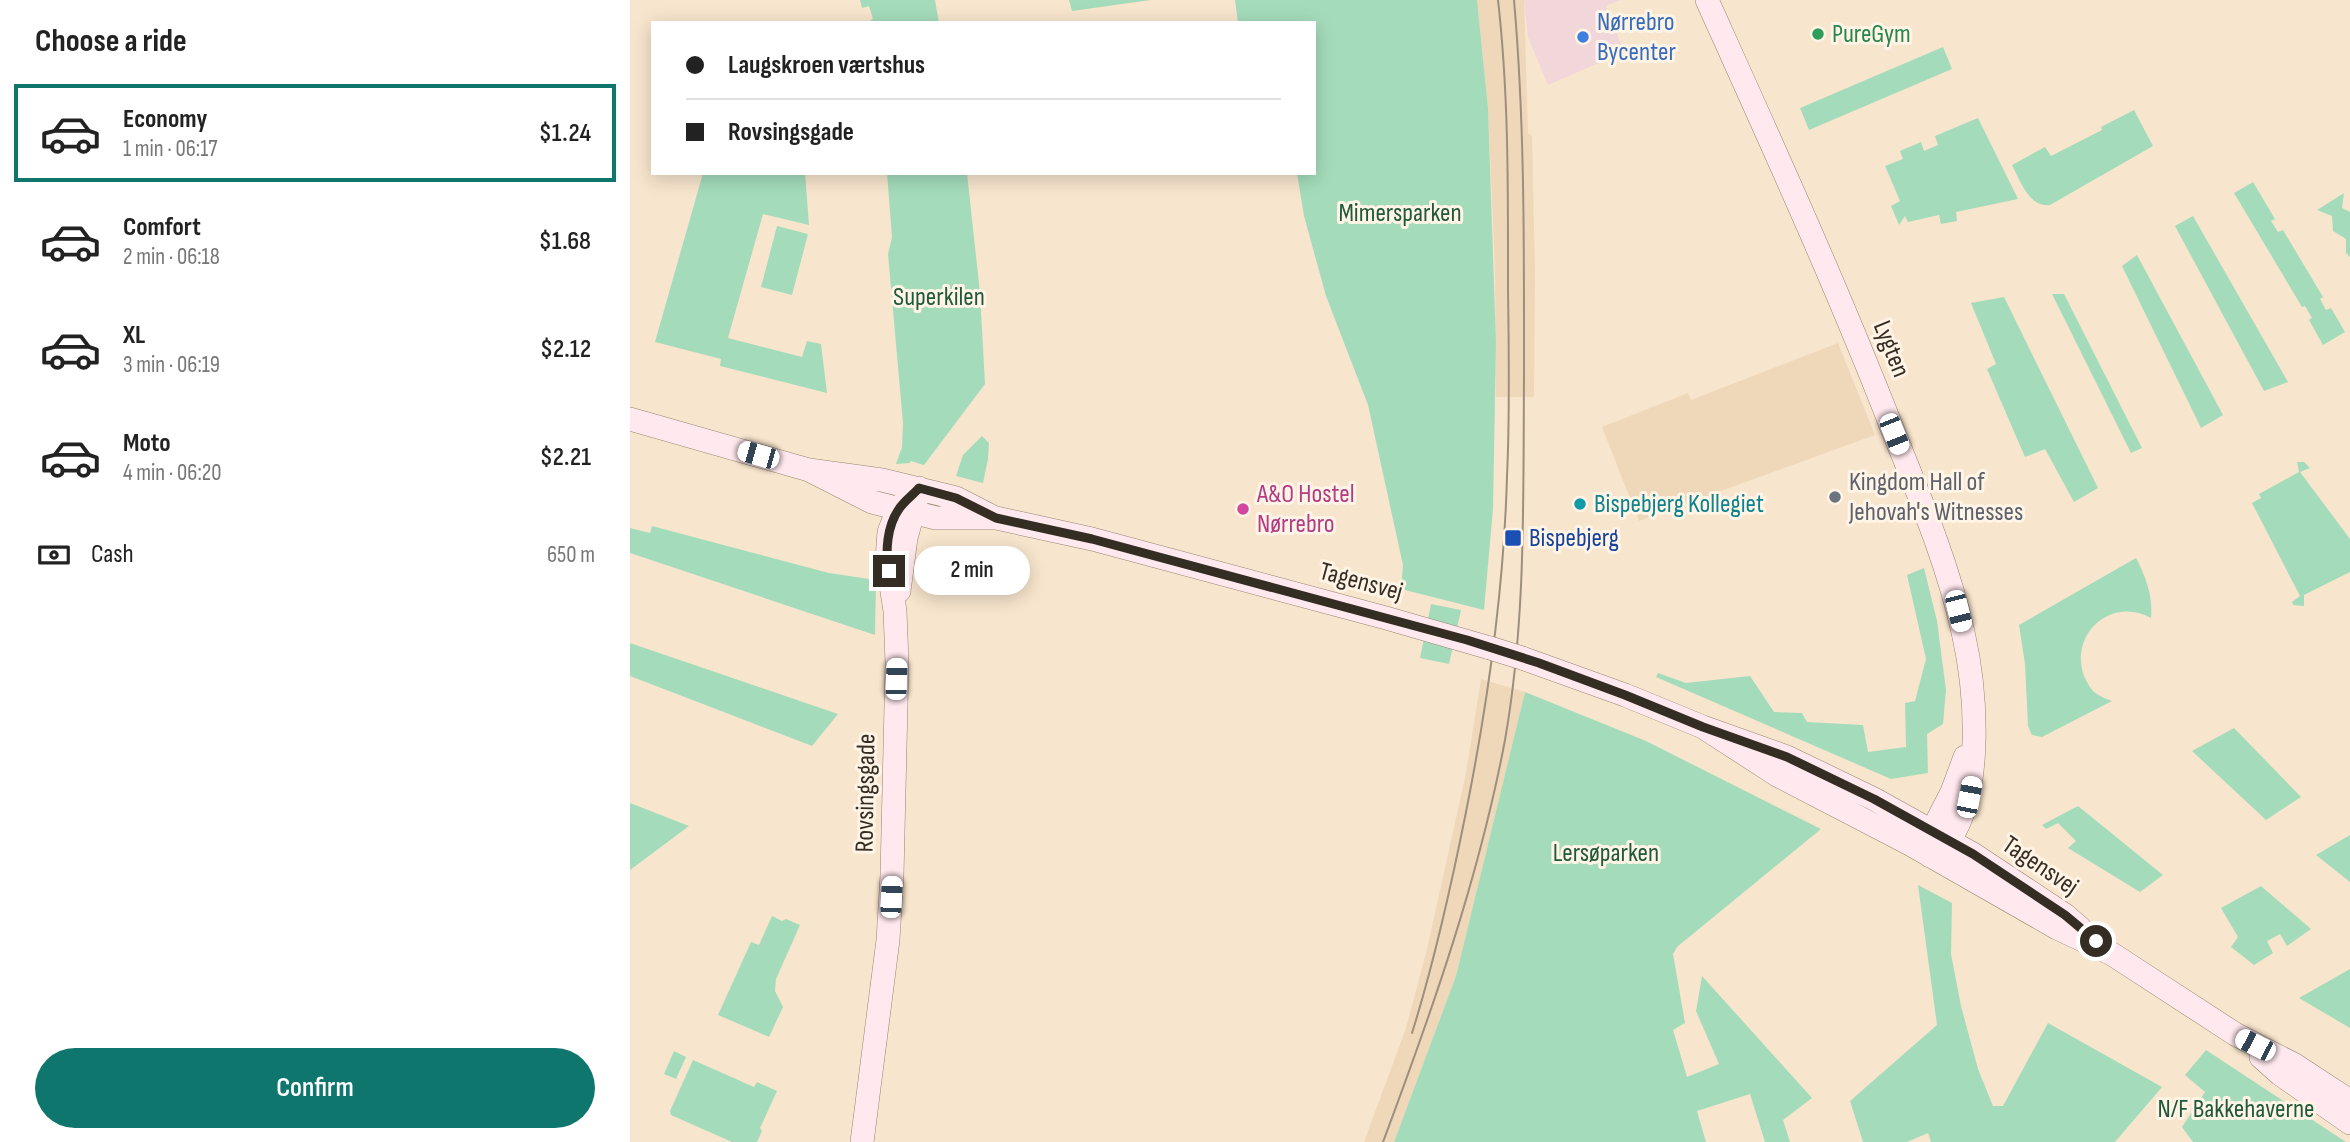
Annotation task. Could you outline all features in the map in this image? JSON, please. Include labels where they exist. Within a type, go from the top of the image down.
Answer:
[{"type":"street","name":"Lygten","points":[[1707,0],[1851,324],[1939,548],[1964,634],[1971,677],[1973,733],[1952,792],[1941,836],[1930,856]]},
{"type":"street","name":"Tagensvej","points":[[630,419],[809,470],[919,488],[956,498],[996,518],[1092,539],[1479,644],[1568,674],[1787,757],[1941,836],[2065,915],[2112,954],[2235,1034],[2295,1065],[2350,1101]]},
{"type":"street","name":"Tagensvej","points":[[809,470],[872,502],[906,511],[950,520],[996,518]]},
{"type":"street","name":"Rovsingsgade","points":[[862,1142],[891,897],[897,663],[895,611],[906,538],[906,511],[919,488]]},
{"type":"street","name":"Tagensvej","points":[[1703,727],[1777,775],[1930,856],[2057,928],[2112,954]]},
{"type":"street","name":"Tagensvej","points":[[2235,1034],[2280,1074],[2350,1123]]},
{"type":"shaded area","points":[[1477,0],[1524,0],[1528,133],[1532,136],[1534,397],[1496,397],[1495,269],[1488,108]]},
{"type":"shaded area","name":"Nørrebro Bycenter","points":[[1524,0],[1620,0],[1606,6],[1624,52],[1548,85],[1528,37]]},
{"type":"shaded area","points":[[1838,343],[1875,435],[1639,521],[1602,427],[1688,393],[1691,400]]},
{"type":"shaded area","points":[[1481,679],[1525,692],[1456,976],[1394,1142],[1364,1142],[1406,1028],[1427,949],[1466,773]]},
{"type":"green space","points":[[860,0],[935,0],[939,21],[870,21],[873,19],[869,6],[862,8]]},
{"type":"green space","points":[[1069,0],[1151,0],[1072,11]]},
{"type":"green space","name":"Mimersparken","points":[[1235,0],[1477,0],[1488,108],[1496,343],[1493,509],[1484,610],[1401,589],[1403,565],[1368,405],[1326,296],[1304,216],[1297,175],[1316,175],[1316,21],[1238,21]]},
{"type":"green space","points":[[1943,47],[1952,69],[1809,130],[1800,108]]},
{"type":"green space","points":[[2134,110],[2153,146],[2050,205],[2036,202],[2026,192],[2012,165],[2045,147],[2051,156]]},
{"type":"green space","points":[[1978,118],[2018,199],[1956,212],[1957,221],[1941,224],[1939,215],[1908,222],[1905,216],[1899,225],[1891,206],[1900,201],[1885,166],[1903,159],[1900,151],[1921,142],[1924,151],[1938,145],[1935,136]]},
{"type":"green space","points":[[702,175],[805,175],[809,225],[763,214],[728,338],[802,357],[807,341],[821,344],[827,393],[720,366],[721,359],[655,342]]},
{"type":"green space","name":"Superkilen","points":[[887,175],[967,175],[980,293],[985,384],[924,465],[911,461],[896,464],[902,447],[903,423],[888,254],[892,237]]},
{"type":"green space","points":[[2253,182],[2275,219],[2271,221],[2278,232],[2283,230],[2323,297],[2320,299],[2326,310],[2331,308],[2345,332],[2323,345],[2309,320],[2312,318],[2305,306],[2302,307],[2234,193]]},
{"type":"green space","points":[[2344,193],[2342,208],[2350,212],[2350,257],[2346,253],[2346,239],[2333,231],[2332,216],[2317,210]]},
{"type":"green space","points":[[2193,216],[2288,382],[2264,391],[2175,226]]},
{"type":"green space","points":[[777,226],[808,234],[792,295],[761,287]]},
{"type":"green space","points":[[2137,255],[2223,415],[2201,428],[2122,266]]},
{"type":"green space","points":[[2052,294],[2064,294],[2142,448],[2131,453]]},
{"type":"green space","points":[[2004,297],[2098,488],[2074,502],[2045,449],[2025,457],[1987,369],[1996,364],[1971,303]]},
{"type":"green space","points":[[982,436],[989,443],[983,483],[956,476],[963,455]]},
{"type":"green space","points":[[2297,462],[2304,462],[2310,468],[2300,472],[2350,539],[2350,572],[2304,595],[2304,606],[2293,605],[2292,602],[2300,596],[2252,503],[2261,498],[2259,494],[2299,472]]},
{"type":"green space","points":[[652,526],[829,573],[876,580],[875,635],[630,553],[630,528],[650,533]]},
{"type":"green space","points":[[2136,558],[2148,587],[2151,618],[2136,612],[2108,616],[2088,633],[2083,646],[2081,661],[2088,684],[2095,693],[2112,701],[2042,737],[2032,735],[2028,726],[2025,664],[2019,625]]},
{"type":"green space","points":[[1924,568],[1937,621],[1946,690],[1943,724],[1927,734],[1928,773],[1891,779],[1656,677],[1658,673],[1686,683],[1750,676],[1774,712],[1802,713],[1807,722],[1863,725],[1868,752],[1906,747],[1905,703],[1915,701],[1926,659],[1907,575]]},
{"type":"green space","points":[[1431,604],[1461,610],[1449,664],[1420,658]]},
{"type":"green space","points":[[630,643],[838,714],[812,746],[630,676]]},
{"type":"green space","name":"Lersøparken","points":[[1525,692],[1646,741],[1821,829],[1677,947],[1673,954],[1685,1023],[1673,1030],[1687,1077],[1719,1064],[1696,1011],[1702,976],[1812,1098],[1783,1120],[1790,1142],[1765,1142],[1750,1094],[1697,1111],[1706,1142],[1394,1142],[1456,976]]},
{"type":"green space","points":[[2234,728],[2301,797],[2266,820],[2192,751]]},
{"type":"green space","points":[[630,803],[689,826],[630,870]]},
{"type":"green space","points":[[2078,806],[2163,875],[2140,892],[2068,848],[2076,841],[2058,823],[2046,829],[2042,825]]},
{"type":"green space","points":[[2350,835],[2350,882],[2316,855]]},
{"type":"green space","points":[[1918,885],[1952,903],[1951,954],[1961,1006],[1978,1069],[1993,1106],[2003,1106],[2048,1023],[2162,1087],[2115,1142],[1931,1142],[1928,1133],[1907,1142],[1863,1142],[1850,1101],[1937,1025]]},
{"type":"green space","points":[[2261,886],[2311,929],[2287,946],[2280,934],[2267,941],[2273,953],[2254,965],[2231,947],[2238,937],[2221,908]]},
{"type":"green space","points":[[772,916],[800,925],[776,979],[775,991],[783,1007],[769,1037],[718,1015],[751,942],[759,945]]},
{"type":"green space","points":[[2350,969],[2350,1028],[2299,998]]},
{"type":"green space","name":"N/F Bakkehaverne","points":[[2206,1050],[2346,1142],[2193,1142],[2182,1127],[2205,1092],[2185,1075]]},
{"type":"green space","points":[[674,1051],[686,1057],[676,1079],[664,1074]]},
{"type":"green space","points":[[693,1060],[754,1087],[757,1082],[777,1091],[760,1128],[762,1131],[757,1142],[732,1142],[671,1115],[670,1111]]},
{"type":"tram line","points":[[1412,1033],[1442,923],[1474,771],[1494,645],[1502,561],[1509,407],[1508,181],[1498,0]]},
{"type":"tram line","points":[[1383,1142],[1436,994],[1468,893],[1494,792],[1512,695],[1522,560],[1524,379],[1522,142],[1514,0]]},
{"type":"place","name":"PureGym","points":[[1818,34]]},
{"type":"place","name":"Nørrebro Bycenter","points":[[1583,37]]},
{"type":"place","name":"Kingdom Hall of Jehovah's Witnesses","points":[[1835,497]]},
{"type":"place","name":"Bispebjerg Kollegiet","points":[[1580,504]]},
{"type":"place","name":"A&O Hostel Nørrebro","points":[[1243,509]]},
{"type":"place","name":"Bispebjerg","points":[[1513,538]]},
{"type":"route","points":[[889,571],[889,533],[898,509],[919,488],[956,498],[996,518],[1092,539],[1467,640],[1539,663],[1787,757],[1874,799],[1973,854],[2065,915],[2096,941]]}]
